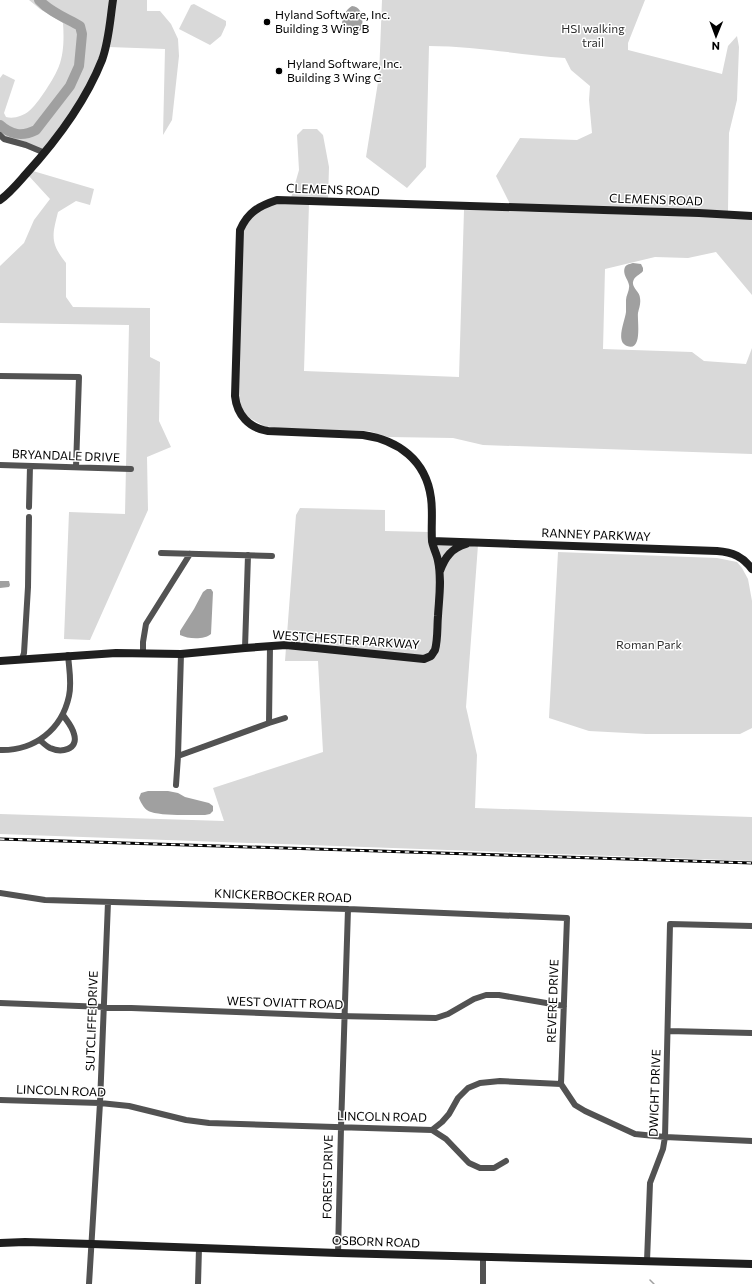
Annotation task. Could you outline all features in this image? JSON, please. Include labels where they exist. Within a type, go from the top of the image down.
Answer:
[{"type":"street","points":[[0,200],[45,153],[74,113],[92,83],[104,53],[113,0]]},
{"type":"street","points":[[0,136],[4,139],[26,145],[45,153]]},
{"type":"street","name":"CLEMENS ROAD","points":[[388,440],[376,436],[363,435],[268,431],[250,424],[239,412],[235,396],[240,230],[247,218],[259,206],[277,200],[699,213],[752,216]]},
{"type":"street","points":[[0,376],[79,377],[76,467]]},
{"type":"street","name":"WESTCHESTER PARKWAY","points":[[0,661],[68,655],[116,653],[181,654],[286,645],[416,659],[427,658],[433,653],[436,646],[440,572],[432,541],[432,498],[424,475],[412,457],[401,447],[388,440]]},
{"type":"street","name":"BRYANDALE DRIVE","points":[[0,465],[131,469]]},
{"type":"street","points":[[29,507],[30,466]]},
{"type":"street","points":[[22,660],[24,653],[28,587],[29,517]]},
{"type":"street","name":"RANNEY PARKWAY","points":[[432,541],[722,551],[741,557],[752,569]]},
{"type":"street","points":[[440,572],[443,562],[448,554],[461,545],[470,542]]},
{"type":"street","points":[[161,553],[272,556]]},
{"type":"street","points":[[143,654],[146,624],[190,554]]},
{"type":"street","points":[[245,648],[248,555]]},
{"type":"street","points":[[268,723],[270,646]]},
{"type":"street","points":[[176,785],[181,654]]},
{"type":"street","points":[[0,750],[11,750],[27,746],[40,740],[58,723],[63,715],[69,694],[68,655]]},
{"type":"street","points":[[40,740],[48,747],[61,751],[66,751],[73,745],[75,740],[74,734],[70,724],[63,715]]},
{"type":"street","points":[[178,756],[285,718]]},
{"type":"street","name":"KNICKERBOCKER ROAD","points":[[0,893],[45,900],[348,909],[567,918]]},
{"type":"street","name":"SUTCLIFFE DRIVE","points":[[89,1284],[100,1103],[108,902]]},
{"type":"street","name":"FOREST DRIVE","points":[[338,1253],[340,1128],[348,909]]},
{"type":"street","name":"REVERE DRIVE","points":[[561,1084],[567,918]]},
{"type":"street","name":"DWIGHT DRIVE","points":[[647,1261],[650,1183],[663,1149],[665,1137],[670,924],[752,926]]},
{"type":"street","name":"WEST OVIATT ROAD","points":[[0,1003],[104,1008],[436,1018],[448,1014],[474,999],[486,995],[500,995],[564,1006]]},
{"type":"street","points":[[668,1031],[752,1034]]},
{"type":"street","name":"LINCOLN ROAD","points":[[0,1100],[100,1103],[129,1106],[186,1120],[209,1123],[432,1130],[449,1114],[458,1098],[468,1088],[480,1083],[500,1081],[561,1084]]},
{"type":"street","points":[[561,1084],[575,1105],[635,1134],[665,1137],[752,1141]]},
{"type":"street","points":[[432,1130],[446,1139],[469,1163],[480,1168],[494,1168],[506,1161]]},
{"type":"street","name":"OSBORN ROAD","points":[[0,1244],[25,1242],[338,1253],[752,1264]]},
{"type":"street","points":[[198,1284],[199,1248]]},
{"type":"street","points":[[483,1257],[483,1284]]},
{"type":"green space","points":[[29,0],[147,0],[147,11],[160,11],[171,24],[178,39],[179,56],[172,120],[163,135],[165,49],[108,47],[101,66],[45,156],[0,138],[0,78],[3,74],[15,80],[4,113],[6,117],[18,117],[33,108],[50,83],[61,61],[63,50],[63,23],[40,9]]},
{"type":"green space","name":"HSI walking trail","points":[[382,0],[645,0],[628,43],[628,50],[722,74],[728,46],[737,36],[739,47],[737,100],[729,133],[728,211],[643,207],[643,211],[510,204],[496,176],[520,138],[577,140],[592,133],[589,100],[590,86],[571,70],[565,58],[463,47],[429,46],[426,167],[407,188],[366,157],[379,76]]},
{"type":"green space","points":[[194,4],[226,21],[226,25],[221,36],[210,45],[179,29],[191,5]]},
{"type":"green space","points":[[303,129],[317,129],[323,135],[329,167],[328,199],[291,198],[299,170],[297,135]]},
{"type":"green space","points":[[33,171],[94,189],[90,205],[76,201],[58,212],[54,227],[54,239],[57,250],[66,263],[66,297],[73,307],[150,308],[150,357],[160,362],[159,421],[171,447],[147,457],[148,510],[90,640],[64,639],[69,512],[125,514],[129,325],[0,323],[0,266],[24,243],[34,220],[50,199],[28,175]]},
{"type":"green space","points":[[278,202],[309,203],[304,371],[459,377],[464,210],[752,218],[752,295],[716,252],[688,258],[655,257],[605,269],[603,349],[692,352],[704,361],[746,364],[752,348],[752,454],[483,445],[453,438],[388,437],[369,431],[279,428],[264,426],[246,416],[240,407],[238,395],[243,231],[249,219],[256,212]]},
{"type":"green space","points":[[300,508],[385,510],[385,531],[430,532],[430,544],[478,545],[466,707],[477,755],[475,808],[752,817],[752,861],[0,834],[0,814],[224,821],[213,788],[323,752],[318,661],[285,661],[296,515]]},
{"type":"green space","name":"Roman Park","points":[[558,552],[717,558],[737,562],[748,579],[752,601],[752,728],[740,734],[646,734],[589,731],[549,718]]},
{"type":"shaded area","points":[[352,6],[356,7],[362,15],[361,30],[355,32],[343,31],[343,17],[347,10]]},
{"type":"shaded area","points":[[633,263],[641,264],[643,271],[635,278],[633,282],[640,296],[640,302],[637,340],[632,347],[623,344],[621,336],[629,287],[624,270],[627,265]]},
{"type":"shaded area","points":[[0,581],[9,581],[9,587],[0,588]]},
{"type":"shaded area","points":[[207,589],[211,589],[213,592],[211,634],[196,638],[180,635],[180,631],[203,592]]},
{"type":"shaded area","points":[[148,791],[168,791],[178,793],[185,797],[209,803],[213,806],[213,811],[210,814],[205,815],[170,815],[151,812],[145,808],[139,798],[141,793]]},
{"type":"waterway","points":[[0,125],[8,131],[17,134],[26,134],[36,130],[70,86],[79,66],[82,34],[80,26],[53,11],[39,0]]},
{"type":"waterway","points":[[650,1280],[654,1284]]},
{"type":"railway","points":[[0,839],[752,863]]},
{"type":"place","name":"Hyland Software, Inc. Building 3 Wing B","points":[[267,22]]},
{"type":"place","name":"Hyland Software, Inc. Building 3 Wing C","points":[[279,71]]}]
